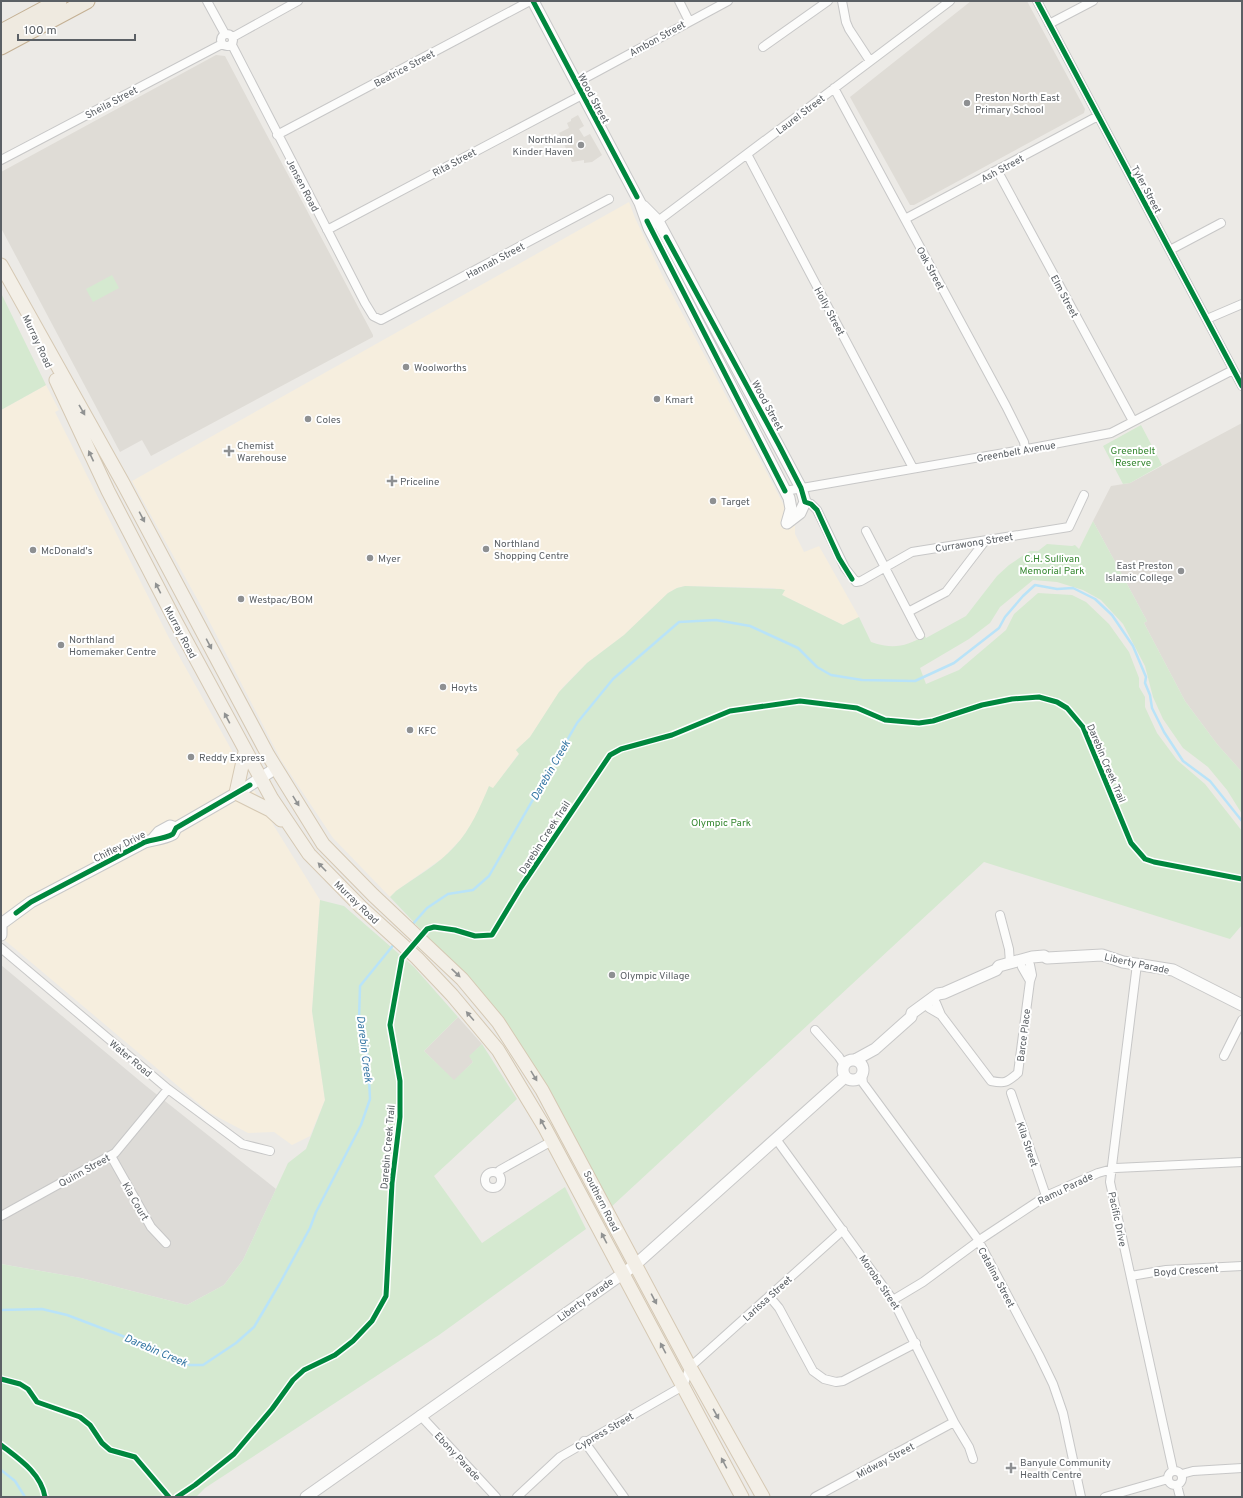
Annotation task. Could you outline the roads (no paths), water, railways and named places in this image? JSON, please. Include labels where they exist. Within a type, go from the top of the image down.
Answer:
[{"type":"highway","points":[[1,47],[36,21],[59,1]]},
{"type":"highway","points":[[1,32],[36,21],[86,1]]},
{"type":"main road","name":"Murray Road","points":[[1,265],[123,483],[276,768],[323,844],[372,895],[408,929]]},
{"type":"main road","name":"Murray Road","points":[[15,291],[108,491],[260,778],[309,854],[361,907],[397,940]]},
{"type":"main road","points":[[108,491],[123,483]]},
{"type":"main road","points":[[245,752],[236,793],[270,810],[294,832]]},
{"type":"main road","points":[[361,907],[372,895]]},
{"type":"main road","name":"Southern Road","points":[[408,929],[462,979],[498,1022],[521,1054],[546,1096],[690,1367],[763,1497]]},
{"type":"main road","name":"Southern Road","points":[[397,940],[417,958],[452,995],[498,1050],[552,1141],[742,1497]]},
{"type":"street","name":"Jensen Road","points":[[207,1],[230,38],[277,135],[373,316],[380,320]]},
{"type":"street","points":[[230,38],[298,1]]},
{"type":"street","name":"Wood Street","points":[[531,1],[640,203],[654,224],[780,447],[801,488],[805,502],[800,513],[787,523],[791,509],[787,494],[654,224]]},
{"type":"street","name":"Beatrice Street","points":[[277,135],[531,1]]},
{"type":"street","points":[[679,1],[690,21]]},
{"type":"street","name":"Ambon Street","points":[[587,77],[728,1]]},
{"type":"street","points":[[763,47],[828,1]]},
{"type":"street","points":[[842,1],[848,26],[870,61]]},
{"type":"street","name":"Laurel Street","points":[[654,224],[950,1]]},
{"type":"street","name":"Tyler Street","points":[[1037,1],[1242,386]]},
{"type":"street","points":[[1049,24],[1093,1]]},
{"type":"street","name":"Sheila Street","points":[[1,160],[222,44],[228,46],[230,38]]},
{"type":"street","name":"Oak Street","points":[[834,88],[1010,413],[1024,442],[1025,449]]},
{"type":"street","name":"Rita Street","points":[[327,230],[582,95]]},
{"type":"street","name":"Ash Street","points":[[905,219],[1098,116]]},
{"type":"street","name":"Holly Street","points":[[747,154],[913,468]]},
{"type":"street","name":"Elm Street","points":[[997,170],[1133,421]]},
{"type":"street","name":"Hannah Street","points":[[380,320],[609,199]]},
{"type":"street","points":[[1170,250],[1221,223]]},
{"type":"street","points":[[1207,319],[1242,304]]},
{"type":"street","name":"Greenbelt Avenue","points":[[787,494],[801,488],[1111,433],[1233,370]]},
{"type":"street","points":[[771,462],[774,451],[780,447]]},
{"type":"street","points":[[787,494],[805,502]]},
{"type":"street","name":"Currawong Street","points":[[805,502],[811,504],[817,510],[839,558],[852,579],[856,582],[861,581],[912,552],[1069,527],[1084,495]]},
{"type":"street","points":[[866,531],[920,635]]},
{"type":"street","points":[[908,612],[946,592],[985,540]]},
{"type":"street","name":"Chifley Drive","points":[[1,925],[31,902],[153,839],[163,839],[173,834],[176,828],[276,768]]},
{"type":"street","name":"Barce Place","points":[[931,1003],[942,1015],[991,1081],[1001,1083],[1008,1082],[1018,1073],[1032,975],[1019,965],[1010,949],[1000,915]]},
{"type":"street","points":[[1,925],[1,936]]},
{"type":"street","name":"Water Road","points":[[1,948],[168,1090],[242,1144],[270,1151]]},
{"type":"street","name":"Liberty Parade","points":[[306,1497],[420,1415],[635,1265],[776,1139],[858,1076],[875,1049],[911,1017],[912,1013],[931,1003],[938,994],[944,993],[996,970],[999,966],[1019,965],[1040,956],[1047,958],[1096,954],[1179,972],[1242,1005]]},
{"type":"street","name":"Pacific Drive","points":[[1137,964],[1110,1182],[1173,1470]]},
{"type":"street","points":[[1224,1056],[1242,1020]]},
{"type":"street","points":[[815,1030],[847,1060],[860,1062],[858,1076],[842,1070],[847,1060]]},
{"type":"street","name":"Liberty Parade","points":[[847,1060],[875,1049]]},
{"type":"street","name":"Catalina Street","points":[[858,1076],[978,1241],[1039,1355],[1053,1384],[1063,1413],[1081,1497]]},
{"type":"street","name":"Quinn Street","points":[[1,1216],[111,1156],[168,1090]]},
{"type":"street","name":"Kila Street","points":[[1011,1093],[1046,1196]]},
{"type":"street","name":"Morobe Street","points":[[776,1139],[894,1300],[954,1422],[969,1447],[973,1459]]},
{"type":"street","points":[[497,1173],[552,1141]]},
{"type":"street","name":"Kia Court","points":[[111,1156],[151,1227],[166,1243]]},
{"type":"street","name":"Ramu Parade","points":[[894,1300],[923,1282],[978,1241],[1046,1196],[1098,1173],[1111,1169],[1242,1162]]},
{"type":"street","name":"Larissa Street","points":[[690,1367],[843,1230]]},
{"type":"street","name":"Boyd Crescent","points":[[1131,1276],[1166,1270],[1242,1266]]},
{"type":"street","points":[[769,1296],[779,1308],[813,1371],[824,1379],[836,1382],[843,1381],[916,1343]]},
{"type":"street","points":[[683,1386],[690,1367]]},
{"type":"street","name":"Cypress Street","points":[[517,1497],[560,1457],[683,1386]]},
{"type":"street","name":"Ebony Parade","points":[[420,1415],[496,1497]]},
{"type":"street","name":"Midway Street","points":[[815,1497],[954,1422]]},
{"type":"street","points":[[584,1442],[624,1497]]},
{"type":"street","points":[[1182,1474],[1193,1471],[1242,1468]]},
{"type":"street","points":[[1173,1470],[1178,1470],[1182,1474],[1182,1481],[1177,1485],[1171,1484],[1168,1479],[1168,1476],[1173,1470]]},
{"type":"street","points":[[1105,1497],[1168,1479]]},
{"type":"street","points":[[1177,1485],[1180,1497]]},
{"type":"waterway","name":"Darebin Creek","points":[[412,925],[427,908],[448,894],[473,890],[489,876],[577,723],[613,679],[679,622],[716,620],[750,626],[798,648],[817,667],[831,675],[862,680],[915,681],[954,663],[999,628],[1005,617],[1023,596],[1035,585],[1057,589],[1073,588],[1095,599],[1112,615],[1133,646],[1146,677],[1145,683],[1150,695],[1152,708],[1164,732],[1183,761],[1210,781],[1242,821]]},
{"type":"waterway","name":"Darebin Creek","points":[[1,1310],[42,1309],[67,1315],[154,1348],[189,1365],[203,1365],[236,1343],[254,1327],[310,1228],[316,1212],[361,1125],[370,1099],[368,1058],[359,1020],[360,986],[395,943]]},
{"type":"waterway","name":"Darebin Creek","points":[[1,1470],[15,1481],[25,1497]]},
{"type":"place","name":"Preston North East Primary School","points":[[967,103]]},
{"type":"place","name":"Northland Kinder Haven","points":[[581,145]]},
{"type":"place","name":"Woolworths","points":[[406,367]]},
{"type":"place","name":"Kmart","points":[[657,399]]},
{"type":"place","name":"Coles","points":[[308,419]]},
{"type":"place","name":"Chemist Warehouse","points":[[229,451]]},
{"type":"place","name":"Priceline","points":[[392,481]]},
{"type":"place","name":"Target","points":[[713,501]]},
{"type":"place","name":"Northland Shopping Centre","points":[[486,549]]},
{"type":"place","name":"McDonald's","points":[[33,550]]},
{"type":"place","name":"Myer","points":[[370,558]]},
{"type":"place","name":"East Preston Islamic College","points":[[1181,571]]},
{"type":"place","name":"Westpac/BOM","points":[[241,599]]},
{"type":"place","name":"Northland Homemaker Centre","points":[[61,645]]},
{"type":"place","name":"Hoyts","points":[[443,687]]},
{"type":"place","name":"KFC","points":[[410,730]]},
{"type":"place","name":"Reddy Express","points":[[191,757]]},
{"type":"place","name":"Olympic Village","points":[[612,975]]},
{"type":"place","name":"Banyule Community Health Centre","points":[[1011,1468]]},
{"type":"park label","name":"Greenbelt Reserve","points":[[1133,456]]},
{"type":"park label","name":"C.H. Sullivan Memorial Park","points":[[1052,564]]},
{"type":"park label","name":"Olympic Park","points":[[721,822]]}]
